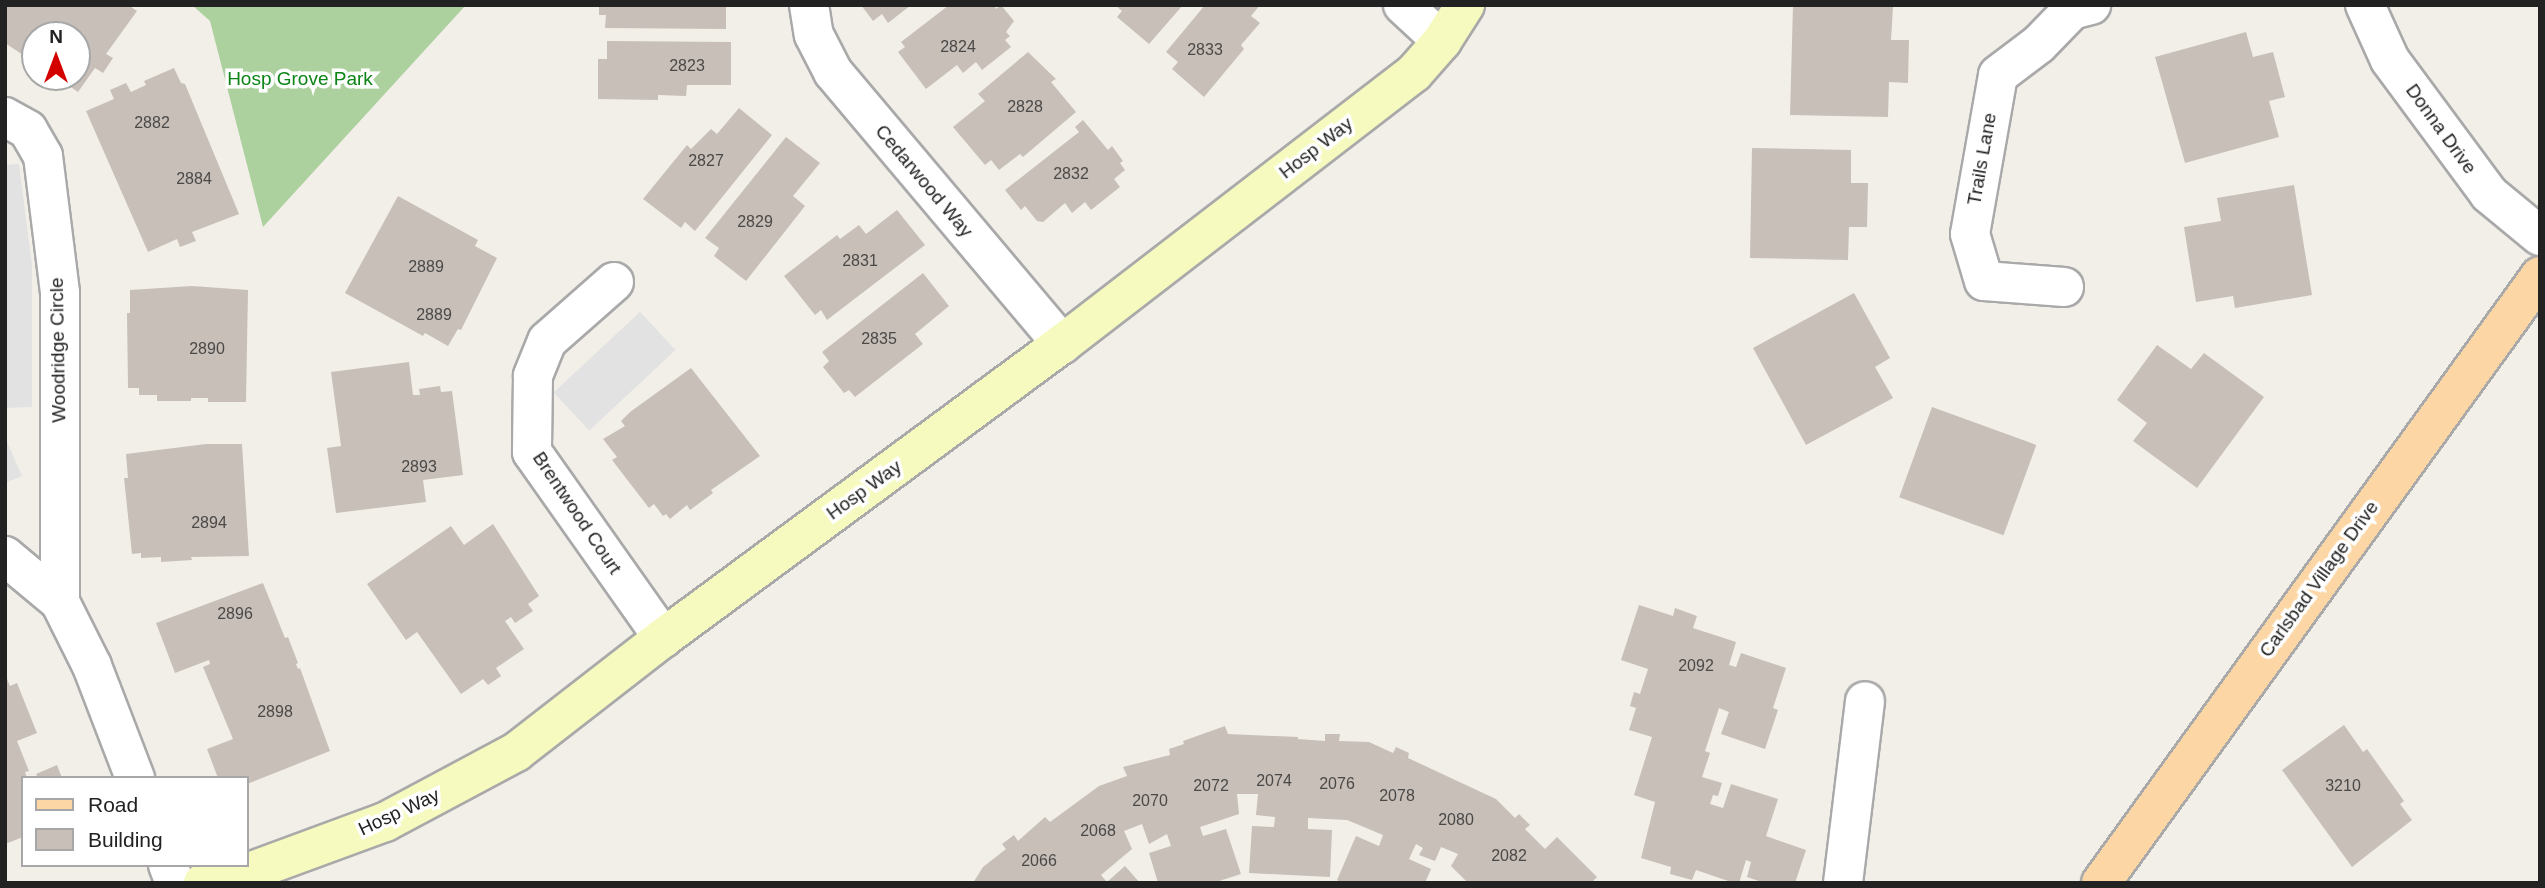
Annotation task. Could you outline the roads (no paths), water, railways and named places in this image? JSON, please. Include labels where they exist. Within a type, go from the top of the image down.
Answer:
[{"type":"main road","name":"Carlsbad Village Drive","points":[[2101,883],[2540,276]]},
{"type":"street","name":"Cedarwood Way","points":[[809,5],[814,35],[833,72],[1062,344]]},
{"type":"street","points":[[1403,5],[1442,41]]},
{"type":"street","name":"Hosp Way","points":[[203,883],[249,872],[385,822],[516,752],[663,638],[1062,344],[1413,73],[1442,41],[1465,5]]},
{"type":"street","name":"Trails Lane","points":[[2064,287],[1984,281],[1970,234],[1998,75],[2039,44],[2072,10],[2091,5]]},
{"type":"street","name":"Donna Drive","points":[[2365,5],[2389,60],[2489,194],[2540,236]]},
{"type":"street","name":"Woodridge Circle","points":[[5,117],[28,130],[43,156],[60,293],[60,601]]},
{"type":"street","name":"Brentwood Court","points":[[614,282],[547,341],[533,376],[532,452],[663,638]]},
{"type":"street","name":"Woodridge Circle","points":[[5,556],[60,601],[92,666],[134,776]]},
{"type":"street","points":[[1843,883],[1865,701]]},
{"type":"park label","name":"Hosp Grove Park","points":[[300,79]]}]
